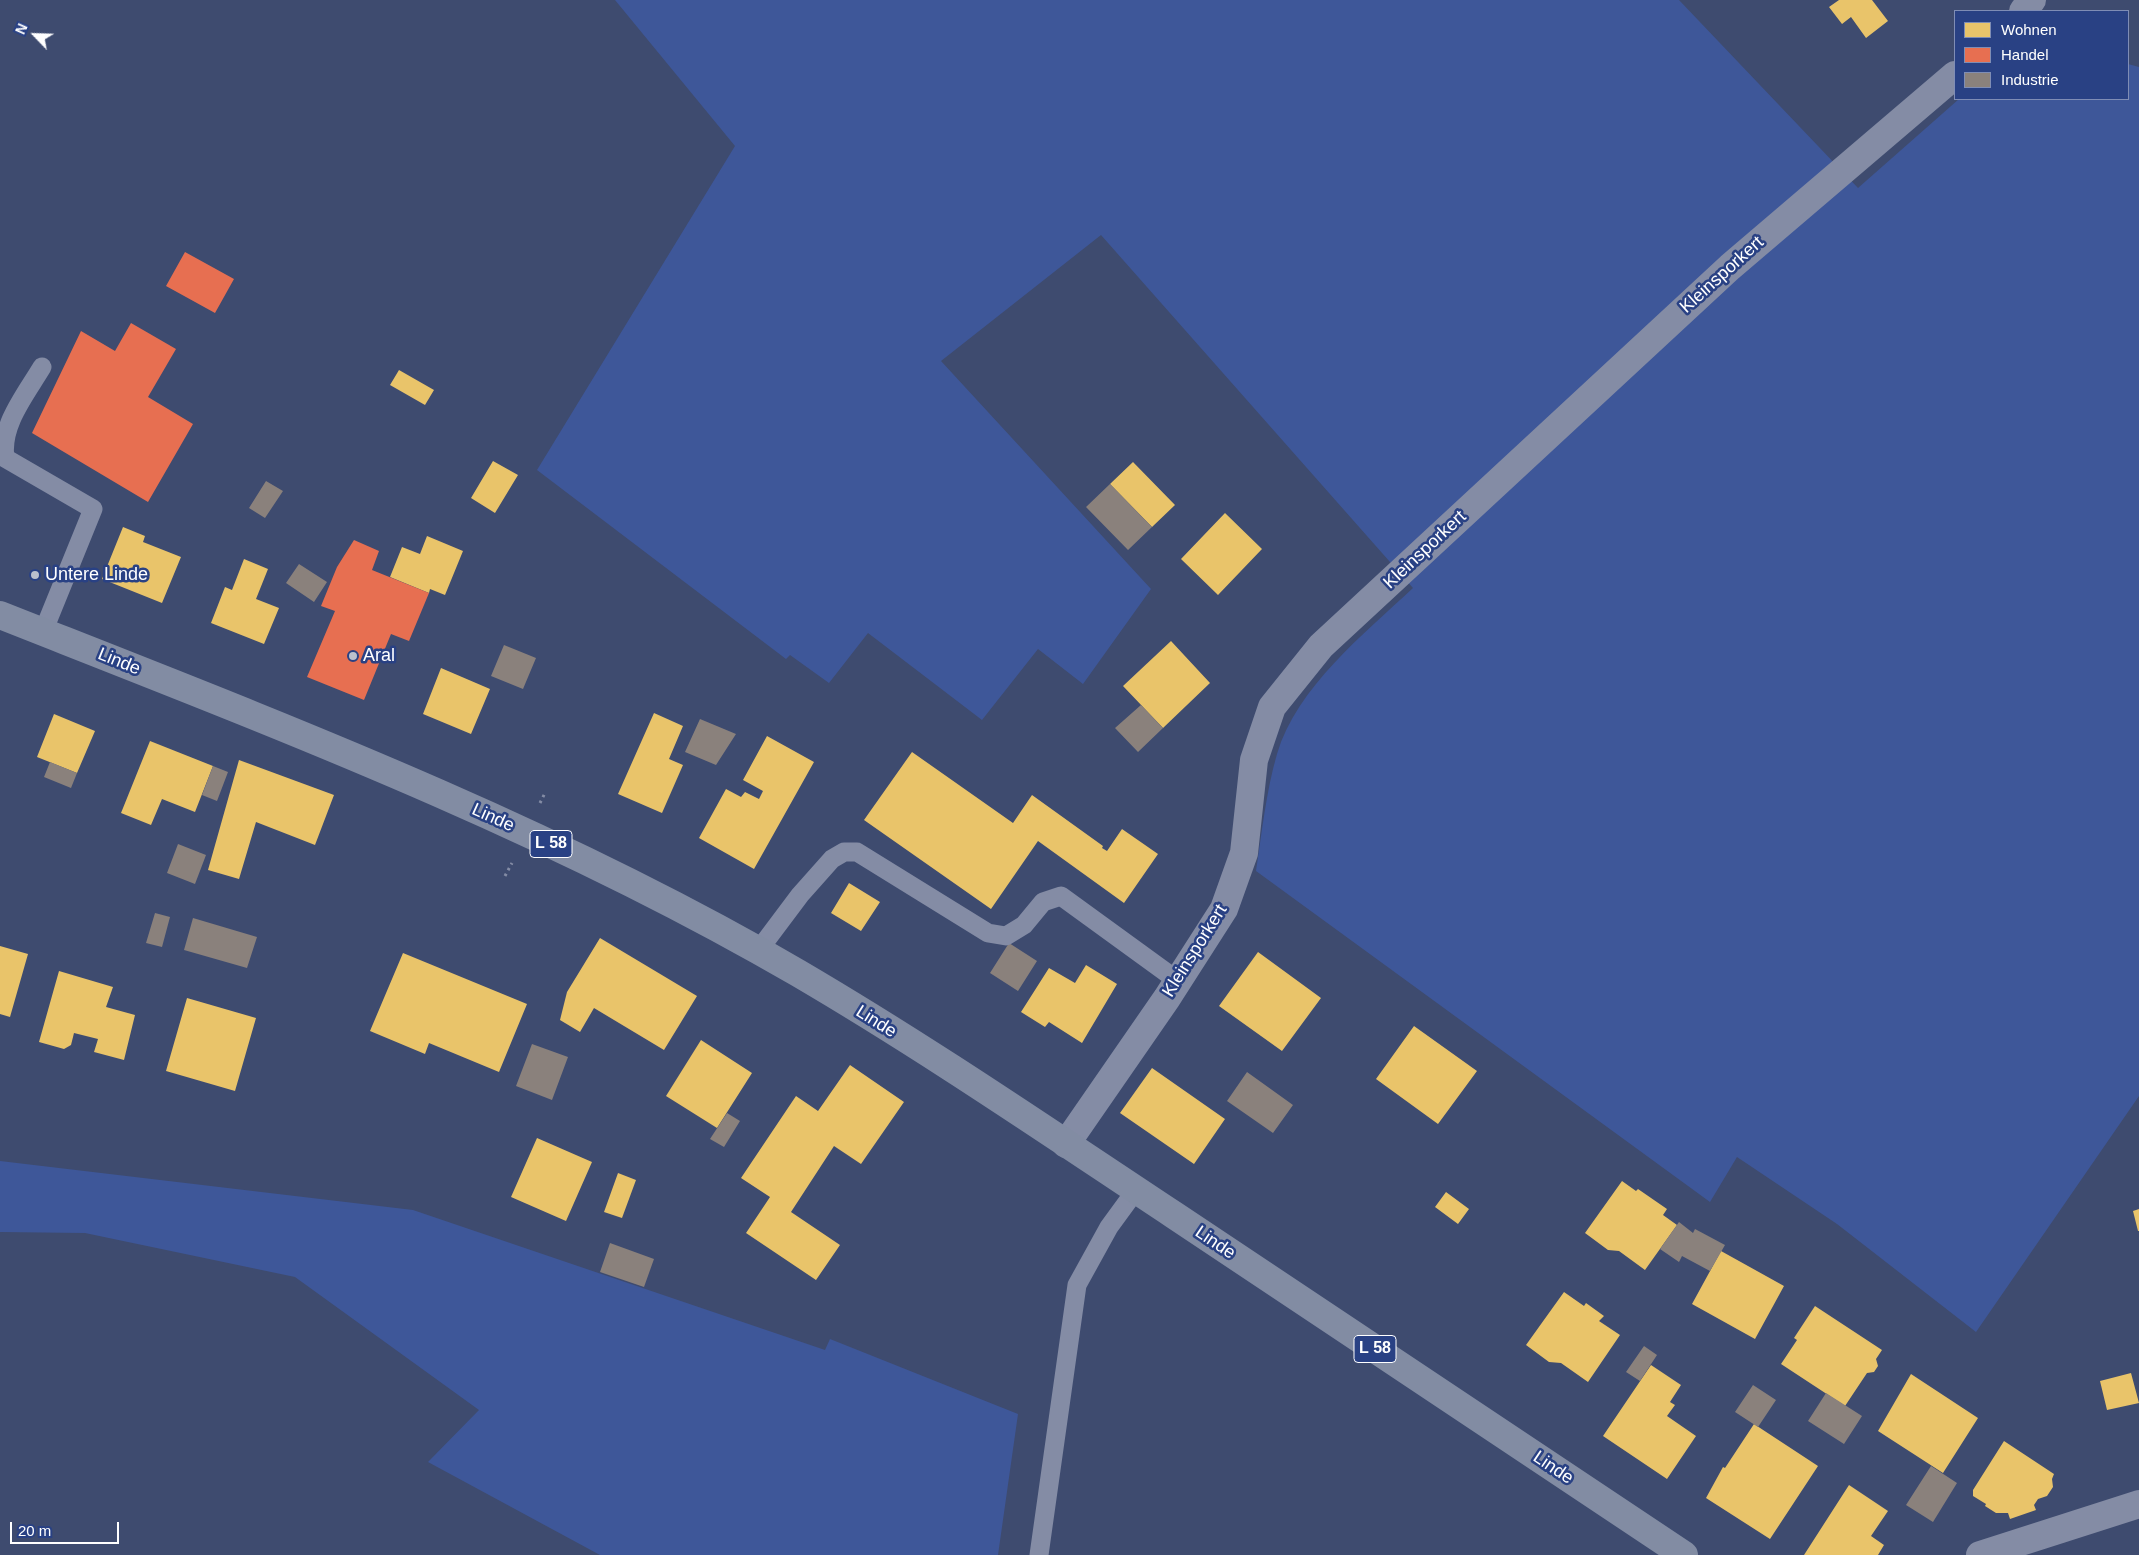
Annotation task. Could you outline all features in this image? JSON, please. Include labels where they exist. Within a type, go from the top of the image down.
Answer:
[{"type":"main road","name":"Linde","points":[[0,615],[367,763],[526,832],[668,902],[758,951],[888,1029],[1066,1144],[1684,1555]]},
{"type":"street","points":[[2024,10],[2032,0]]},
{"type":"street","name":"Kleinsporkert","points":[[1066,1144],[1178,981],[1224,909],[1244,853],[1254,760],[1272,707],[1321,646],[1730,267],[1954,76]]},
{"type":"street","points":[[1980,1555],[2139,1504]]},
{"type":"lane","points":[[42,366],[9,422],[3,446],[5,458],[93,509],[43,632]]},
{"type":"lane","points":[[758,951],[800,895],[832,859],[844,852],[857,852],[988,933],[1006,936],[1024,925],[1043,902],[1061,896],[1178,981]]},
{"type":"lane","points":[[1039,1555],[1077,1285],[1109,1227],[1136,1190]]},
{"type":"shaded area","points":[[615,0],[1679,0],[1858,188],[1958,100],[2129,100],[2129,64],[2139,67],[2139,1096],[1976,1332],[1837,1224],[1737,1157],[1710,1202],[1256,871],[1270,783],[1277,754],[1300,706],[1334,663],[1413,588],[1101,235],[941,361],[1151,589],[1083,684],[1038,649],[982,720],[868,633],[829,683],[790,655],[786,659],[537,470],[735,146]]},
{"type":"shaded area","points":[[0,1161],[413,1210],[825,1350],[830,1339],[1018,1414],[998,1555],[600,1555],[428,1462],[479,1410],[295,1277],[85,1233],[0,1232]]},
{"type":"building: Wohnen","points":[[1839,0],[1872,0],[1888,21],[1866,38],[1851,17],[1842,24],[1829,7]]},
{"type":"building: Wohnen","points":[[399,370],[434,390],[425,405],[390,385]]},
{"type":"building: Wohnen","points":[[493,461],[518,475],[495,513],[471,498]]},
{"type":"building: Wohnen","points":[[1133,462],[1175,505],[1152,527],[1110,484]]},
{"type":"building: Wohnen","points":[[1225,513],[1262,549],[1218,595],[1181,559]]},
{"type":"building: Wohnen","points":[[123,527],[145,536],[143,542],[181,557],[162,603],[102,579]]},
{"type":"building: Wohnen","points":[[427,536],[463,551],[445,595],[430,589],[429,593],[390,577],[402,547],[420,554]]},
{"type":"building: Wohnen","points":[[244,559],[268,569],[256,599],[279,608],[264,644],[211,623],[225,587],[232,590]]},
{"type":"building: Wohnen","points":[[1171,641],[1210,683],[1163,728],[1123,686]]},
{"type":"building: Wohnen","points":[[441,668],[490,689],[471,734],[423,714]]},
{"type":"building: Wohnen","points":[[654,713],[683,726],[669,759],[683,765],[662,813],[618,794]]},
{"type":"building: Wohnen","points":[[54,714],[95,731],[77,773],[37,757]]},
{"type":"building: Wohnen","points":[[767,736],[814,762],[754,869],[699,838],[726,789],[741,797],[745,792],[759,799],[763,791],[743,780]]},
{"type":"building: Wohnen","points":[[150,741],[213,766],[195,812],[162,799],[151,825],[121,813]]},
{"type":"building: Wohnen","points":[[912,752],[1013,823],[1032,795],[1103,846],[1102,848],[1107,851],[1122,829],[1158,854],[1124,903],[1038,841],[991,909],[864,820]]},
{"type":"building: Wohnen","points":[[239,760],[334,795],[315,845],[256,822],[239,879],[208,870]]},
{"type":"building: Wohnen","points":[[849,883],[880,902],[861,931],[831,913]]},
{"type":"building: Wohnen","points":[[600,938],[697,996],[664,1050],[594,1008],[580,1032],[560,1020],[567,992]]},
{"type":"building: Wohnen","points":[[0,946],[28,954],[10,1017],[0,1014]]},
{"type":"building: Wohnen","points":[[1258,952],[1321,998],[1282,1051],[1219,1006]]},
{"type":"building: Wohnen","points":[[403,953],[527,1004],[499,1072],[429,1043],[425,1054],[370,1031]]},
{"type":"building: Wohnen","points":[[1086,965],[1117,984],[1082,1043],[1049,1022],[1045,1027],[1021,1012],[1049,968],[1075,983]]},
{"type":"building: Wohnen","points":[[59,971],[113,987],[106,1007],[135,1015],[124,1060],[94,1052],[98,1039],[74,1033],[71,1045],[64,1049],[39,1042]]},
{"type":"building: Wohnen","points":[[187,998],[256,1018],[235,1091],[166,1071]]},
{"type":"building: Wohnen","points":[[1414,1026],[1477,1071],[1438,1124],[1376,1079]]},
{"type":"building: Wohnen","points":[[701,1040],[752,1073],[717,1128],[666,1096]]},
{"type":"building: Wohnen","points":[[850,1065],[904,1102],[861,1164],[834,1146],[791,1212],[840,1245],[816,1280],[746,1233],[770,1197],[741,1178],[796,1096],[818,1111]]},
{"type":"building: Wohnen","points":[[1152,1068],[1225,1119],[1194,1164],[1120,1113]]},
{"type":"building: Wohnen","points":[[537,1138],[592,1162],[566,1221],[511,1197]]},
{"type":"building: Wohnen","points":[[618,1173],[636,1180],[622,1218],[604,1212]]},
{"type":"building: Wohnen","points":[[1622,1181],[1636,1191],[1638,1189],[1667,1209],[1663,1215],[1677,1225],[1645,1270],[1619,1251],[1608,1250],[1585,1233]]},
{"type":"building: Wohnen","points":[[1446,1192],[1469,1209],[1458,1224],[1435,1207]]},
{"type":"building: Wohnen","points":[[2139,1209],[2139,1231],[2138,1231],[2133,1211]]},
{"type":"building: Wohnen","points":[[1721,1251],[1784,1286],[1755,1339],[1692,1304]]},
{"type":"building: Wohnen","points":[[1564,1292],[1584,1306],[1586,1303],[1604,1316],[1599,1321],[1620,1335],[1588,1382],[1561,1363],[1549,1362],[1526,1345]]},
{"type":"building: Wohnen","points":[[1815,1306],[1882,1350],[1876,1359],[1878,1366],[1874,1372],[1867,1373],[1845,1406],[1781,1364],[1797,1340],[1794,1338]]},
{"type":"building: Wohnen","points":[[1651,1365],[1681,1385],[1670,1402],[1675,1405],[1667,1416],[1696,1436],[1667,1479],[1603,1436]]},
{"type":"building: Wohnen","points":[[2131,1373],[2139,1403],[2107,1410],[2100,1381]]},
{"type":"building: Wohnen","points":[[1911,1374],[1978,1418],[1943,1473],[1878,1431]]},
{"type":"building: Wohnen","points":[[1754,1424],[1818,1466],[1770,1539],[1706,1498],[1723,1467],[1725,1468]]},
{"type":"building: Wohnen","points":[[2004,1441],[2054,1474],[2052,1479],[2053,1487],[2047,1496],[2038,1499],[2034,1505],[2036,1510],[2010,1519],[2008,1513],[1996,1513],[1973,1496],[1973,1490]]},
{"type":"building: Wohnen","points":[[1849,1485],[1888,1511],[1871,1536],[1884,1545],[1878,1555],[1804,1555]]},
{"type":"building: Handel","points":[[185,252],[234,279],[215,313],[166,286]]},
{"type":"building: Handel","points":[[131,323],[176,349],[148,397],[193,424],[148,502],[32,433],[81,331],[115,351]]},
{"type":"building: Handel","points":[[354,540],[379,551],[372,570],[429,593],[409,641],[391,634],[364,700],[307,677],[335,611],[321,606],[337,567]]},
{"type":"building: Industrie","points":[[266,481],[283,491],[265,518],[249,508]]},
{"type":"building: Industrie","points":[[1110,484],[1152,527],[1128,550],[1086,507]]},
{"type":"building: Industrie","points":[[299,564],[327,582],[314,602],[286,583]]},
{"type":"building: Industrie","points":[[504,645],[536,658],[523,689],[491,676]]},
{"type":"building: Industrie","points":[[1141,705],[1163,728],[1138,752],[1115,728]]},
{"type":"building: Industrie","points":[[700,719],[736,734],[716,765],[685,752]]},
{"type":"building: Industrie","points":[[50,762],[77,773],[71,788],[44,777]]},
{"type":"building: Industrie","points":[[213,766],[228,772],[217,801],[202,795]]},
{"type":"building: Industrie","points":[[178,844],[206,855],[195,884],[167,873]]},
{"type":"building: Industrie","points":[[155,913],[170,917],[162,947],[146,943]]},
{"type":"building: Industrie","points":[[193,918],[257,937],[247,968],[184,950]]},
{"type":"building: Industrie","points":[[1009,943],[1037,961],[1018,991],[990,973]]},
{"type":"building: Industrie","points":[[532,1044],[568,1057],[552,1100],[516,1086]]},
{"type":"building: Industrie","points":[[1247,1072],[1293,1105],[1273,1133],[1227,1101]]},
{"type":"building: Industrie","points":[[727,1113],[740,1121],[724,1147],[710,1139]]},
{"type":"building: Industrie","points":[[1679,1222],[1693,1233],[1695,1229],[1725,1245],[1710,1271],[1682,1256],[1679,1262],[1660,1249]]},
{"type":"building: Industrie","points":[[610,1243],[654,1259],[644,1287],[600,1272]]},
{"type":"building: Industrie","points":[[1644,1346],[1657,1355],[1640,1381],[1626,1372]]},
{"type":"building: Industrie","points":[[1753,1385],[1776,1400],[1758,1427],[1735,1412]]},
{"type":"building: Industrie","points":[[1826,1393],[1862,1416],[1844,1444],[1808,1421]]},
{"type":"building: Industrie","points":[[1931,1466],[1957,1483],[1933,1522],[1906,1505]]},
{"type":"place","name":"Untere Linde","points":[[35,575]]},
{"type":"place","name":"Aral","points":[[353,656]]}]
